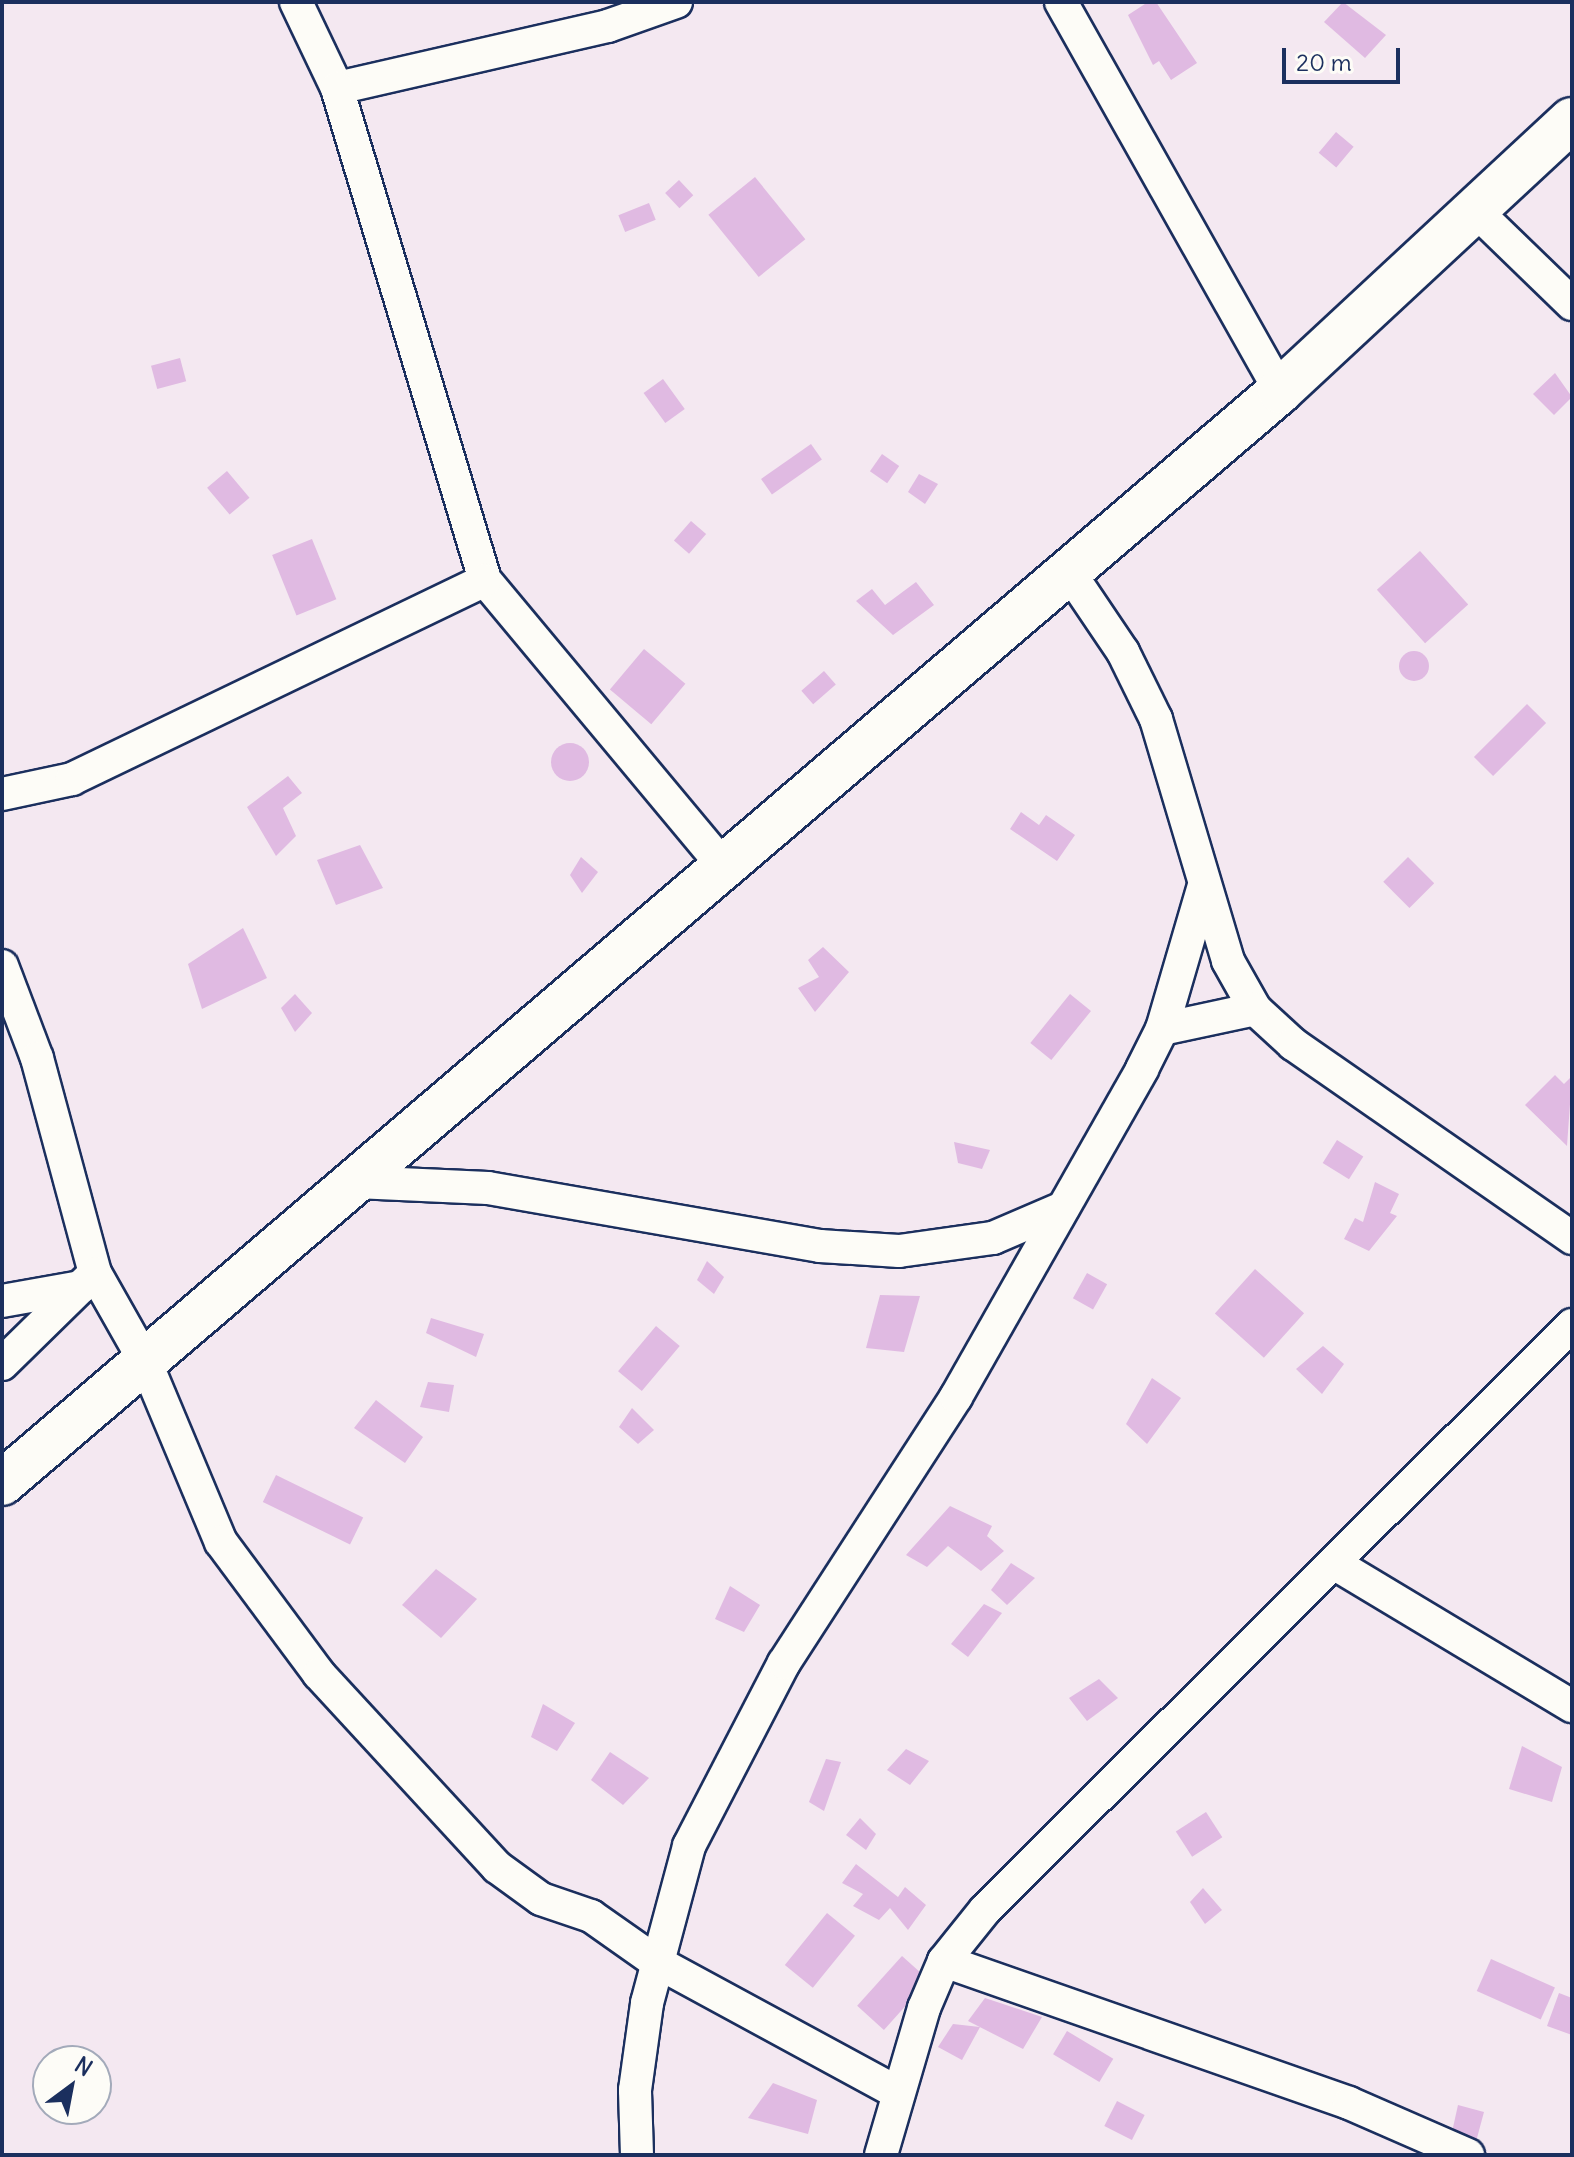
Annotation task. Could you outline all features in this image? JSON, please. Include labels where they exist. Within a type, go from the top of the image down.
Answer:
[{"type":"street","points":[[296,2],[337,88],[485,580],[723,866]]},
{"type":"street","points":[[337,88],[608,26],[676,2]]},
{"type":"street","points":[[1061,2],[1280,391]]},
{"type":"street","points":[[2,1483],[1280,391],[1478,213],[1572,120]]},
{"type":"street","points":[[1478,213],[1572,304]]},
{"type":"street","points":[[1069,572],[1152,709],[1228,961],[1255,1009],[1293,1044],[1572,1238]]},
{"type":"street","points":[[2,794],[72,779],[485,580]]},
{"type":"street","points":[[637,2155],[635,2090],[655,1961],[689,1846],[784,1663],[956,1397],[1162,1029],[1204,885]]},
{"type":"street","points":[[2,966],[37,1058],[88,1280],[146,1363],[221,1542],[319,1674],[489,1860],[541,1899],[627,1937],[655,1961],[898,2093]]},
{"type":"street","points":[[1162,1029],[1255,1009]]},
{"type":"street","points":[[356,1182],[488,1188],[820,1246],[899,1251],[993,1238],[1063,1208]]},
{"type":"street","points":[[2,1301],[88,1280]]},
{"type":"street","points":[[2,1364],[88,1280]]},
{"type":"street","points":[[881,2155],[898,2093],[944,1961],[1243,1648],[1337,1565],[1572,1325]]},
{"type":"street","points":[[1337,1565],[1572,1706]]},
{"type":"street","points":[[944,1961],[1349,2103],[1468,2155]]},
{"type":"building","points":[[1148,2],[1156,2],[1197,63],[1171,80],[1159,61],[1153,65],[1128,15]]},
{"type":"building","points":[[1343,2],[1386,35],[1365,58],[1324,22]]},
{"type":"building","points":[[1336,132],[1354,147],[1336,167],[1319,153]]},
{"type":"building","points":[[755,177],[805,239],[759,277],[708,215]]},
{"type":"building","points":[[679,180],[693,195],[679,208],[665,193]]},
{"type":"building","points":[[649,203],[656,220],[625,232],[618,215]]},
{"type":"building","points":[[180,358],[186,381],[157,389],[151,366]]},
{"type":"building","points":[[1555,373],[1572,397],[1554,415],[1533,394]]},
{"type":"building","points":[[663,379],[685,409],[665,423],[644,393]]},
{"type":"building","points":[[811,444],[822,460],[772,495],[761,479]]},
{"type":"building","points":[[882,454],[899,466],[887,483],[870,471]]},
{"type":"building","points":[[227,471],[249,498],[230,515],[207,488]]},
{"type":"building","points":[[919,474],[938,484],[925,504],[908,492]]},
{"type":"building","points":[[691,521],[706,534],[689,554],[674,541]]},
{"type":"building","points":[[312,539],[336,599],[296,615],[272,555]]},
{"type":"building","points":[[1420,551],[1468,605],[1425,643],[1377,590]]},
{"type":"building","points":[[916,582],[934,605],[893,635],[856,601],[872,589],[885,605]]},
{"type":"building","points":[[644,649],[685,684],[651,724],[610,690]]},
{"type":"building","points":[[1414,651],[1425,655],[1429,666],[1425,677],[1414,681],[1403,677],[1399,666],[1403,655]]},
{"type":"building","points":[[824,671],[836,685],[813,704],[801,691]]},
{"type":"building","points":[[1527,704],[1546,723],[1493,776],[1474,757]]},
{"type":"building","points":[[570,743],[583,749],[589,762],[583,775],[570,781],[557,775],[551,762],[557,749]]},
{"type":"building","points":[[288,776],[302,793],[283,808],[296,836],[276,856],[247,807]]},
{"type":"building","points":[[1021,812],[1039,825],[1046,815],[1075,835],[1057,861],[1010,829]]},
{"type":"building","points":[[360,845],[383,888],[336,905],[317,860]]},
{"type":"building","points":[[581,857],[598,872],[582,893],[570,875]]},
{"type":"building","points":[[1408,857],[1434,883],[1409,908],[1383,882]]},
{"type":"building","points":[[243,928],[267,978],[202,1009],[188,964]]},
{"type":"building","points":[[823,947],[849,972],[815,1012],[798,988],[819,977],[808,960]]},
{"type":"building","points":[[295,994],[312,1013],[295,1032],[281,1008]]},
{"type":"building","points":[[1070,994],[1091,1011],[1051,1060],[1030,1043]]},
{"type":"building","points":[[1555,1075],[1564,1084],[1572,1076],[1567,1146],[1525,1105]]},
{"type":"building","points":[[1337,1140],[1363,1156],[1349,1179],[1323,1163]]},
{"type":"building","points":[[954,1142],[990,1150],[982,1169],[958,1163]]},
{"type":"building","points":[[1375,1182],[1399,1194],[1390,1213],[1397,1216],[1369,1251],[1344,1239],[1355,1218],[1363,1222]]},
{"type":"building","points":[[707,1261],[724,1277],[714,1294],[697,1280]]},
{"type":"building","points":[[1255,1269],[1304,1313],[1264,1358],[1215,1314]]},
{"type":"building","points":[[1087,1273],[1107,1284],[1093,1310],[1073,1298]]},
{"type":"building","points":[[880,1295],[920,1296],[904,1352],[866,1348]]},
{"type":"building","points":[[431,1318],[484,1334],[476,1357],[426,1333]]},
{"type":"building","points":[[656,1326],[680,1346],[642,1391],[618,1371]]},
{"type":"building","points":[[1323,1346],[1344,1364],[1322,1394],[1296,1369]]},
{"type":"building","points":[[1152,1378],[1181,1398],[1147,1444],[1126,1424]]},
{"type":"building","points":[[428,1382],[454,1385],[449,1412],[420,1407]]},
{"type":"building","points":[[376,1400],[423,1437],[405,1463],[354,1428]]},
{"type":"building","points":[[632,1408],[654,1430],[638,1444],[619,1427]]},
{"type":"building","points":[[276,1475],[363,1518],[350,1544],[263,1502]]},
{"type":"building","points":[[950,1506],[992,1526],[987,1536],[1004,1551],[981,1571],[948,1546],[927,1567],[906,1555]]},
{"type":"building","points":[[1011,1563],[1035,1578],[1007,1605],[991,1590]]},
{"type":"building","points":[[436,1569],[477,1599],[441,1638],[402,1605]]},
{"type":"building","points":[[730,1586],[760,1605],[744,1632],[715,1619]]},
{"type":"building","points":[[984,1604],[1002,1613],[968,1657],[951,1644]]},
{"type":"building","points":[[1099,1679],[1118,1698],[1087,1721],[1069,1698]]},
{"type":"building","points":[[543,1704],[575,1723],[557,1751],[531,1737]]},
{"type":"building","points":[[1522,1746],[1562,1767],[1552,1802],[1509,1789]]},
{"type":"building","points":[[906,1749],[929,1761],[910,1785],[887,1770]]},
{"type":"building","points":[[610,1752],[649,1778],[623,1805],[591,1780]]},
{"type":"building","points":[[826,1759],[841,1762],[824,1811],[809,1802]]},
{"type":"building","points":[[1206,1812],[1222,1837],[1192,1857],[1176,1832]]},
{"type":"building","points":[[860,1818],[876,1834],[866,1850],[846,1835]]},
{"type":"building","points":[[856,1864],[898,1897],[905,1887],[926,1905],[908,1930],[890,1908],[879,1920],[853,1906],[863,1894],[842,1883]]},
{"type":"building","points":[[1203,1888],[1222,1910],[1205,1924],[1190,1902]]},
{"type":"building","points":[[827,1913],[855,1936],[813,1988],[785,1965]]},
{"type":"building","points":[[902,1956],[929,1980],[884,2030],[857,2006]]},
{"type":"building","points":[[1491,1959],[1555,1987],[1541,2019],[1477,1991]]},
{"type":"building","points":[[1559,1993],[1572,1998],[1572,2035],[1547,2026]]},
{"type":"building","points":[[985,1998],[1042,2017],[1023,2049],[968,2021]]},
{"type":"building","points":[[953,2024],[980,2027],[962,2060],[938,2047]]},
{"type":"building","points":[[1067,2031],[1113,2059],[1099,2082],[1053,2054]]},
{"type":"building","points":[[773,2083],[817,2100],[808,2134],[748,2118]]},
{"type":"building","points":[[1117,2101],[1145,2115],[1132,2140],[1104,2126]]},
{"type":"building","points":[[1458,2105],[1484,2112],[1474,2149],[1452,2132]]}]
